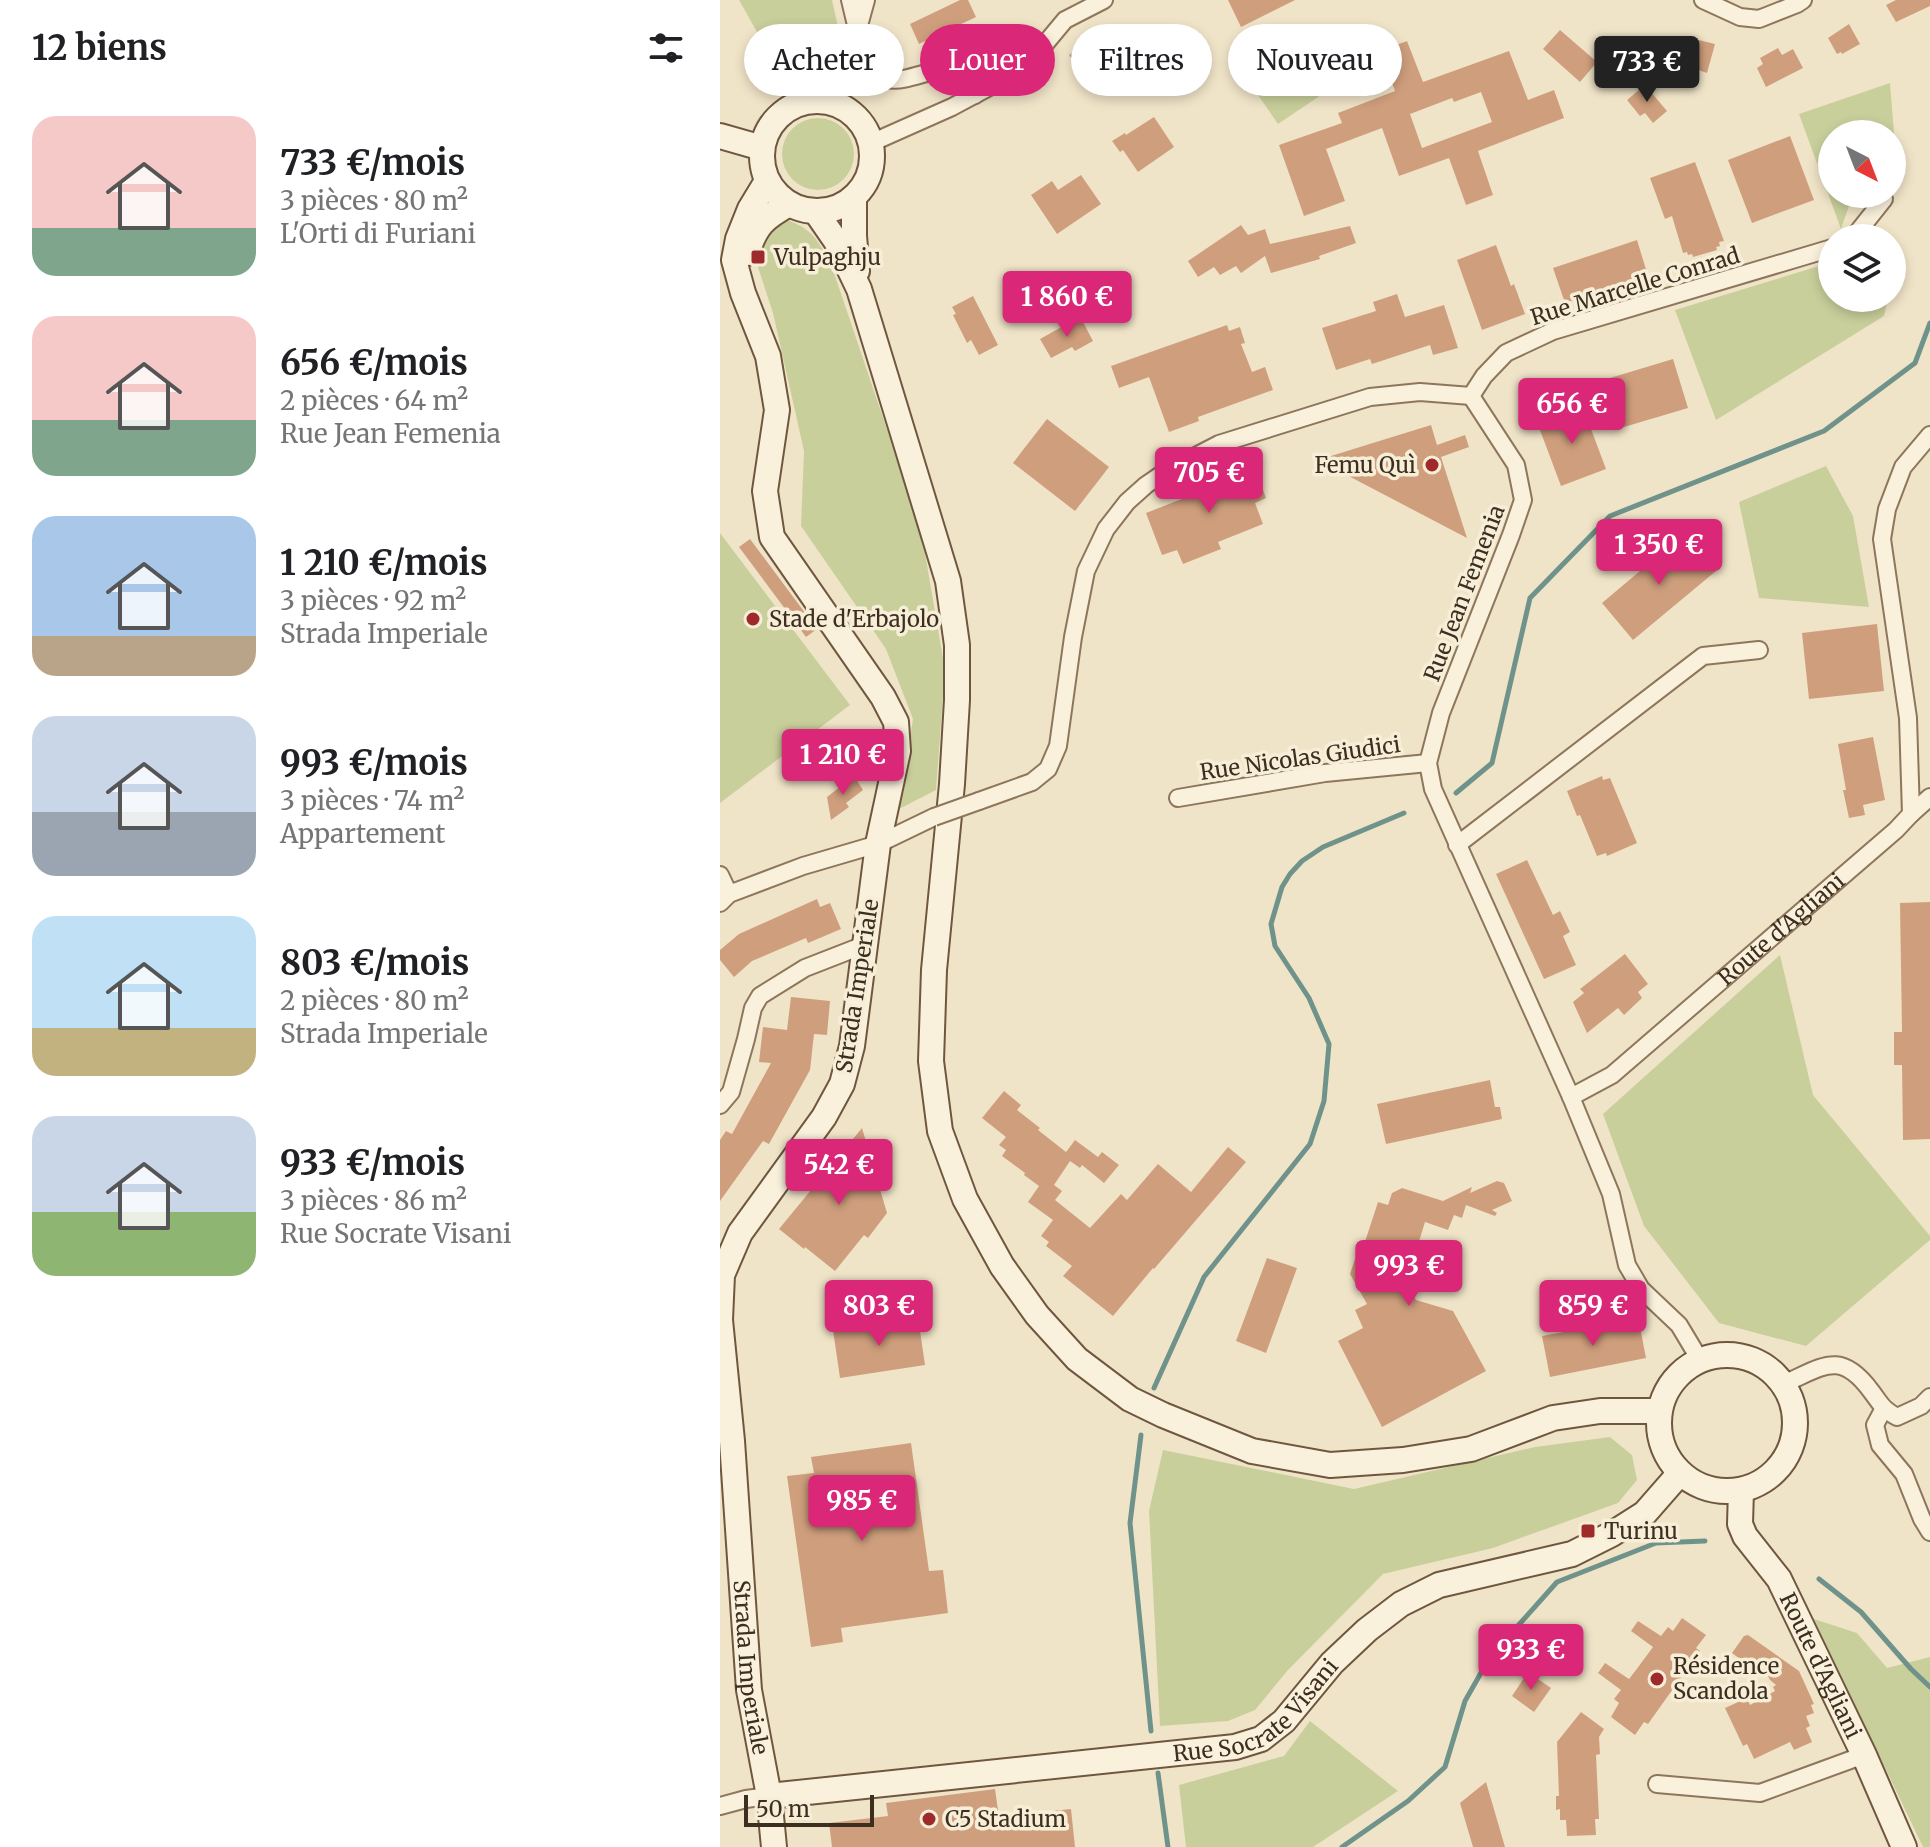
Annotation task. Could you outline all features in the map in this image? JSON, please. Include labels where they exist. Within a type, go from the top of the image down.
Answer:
[{"type":"street","points":[[850,0],[855,24]]},
{"type":"street","points":[[859,24],[866,0]]},
{"type":"street","points":[[1055,32],[1065,20],[1104,0]]},
{"type":"street","points":[[1703,0],[1740,17],[1759,19],[1803,0]]},
{"type":"street","points":[[871,143],[973,96]]},
{"type":"street","points":[[821,101],[839,105],[865,127],[871,143],[873,160],[869,177],[860,192],[847,204],[832,210],[816,212],[789,204],[776,194],[767,181],[762,165],[762,148],[767,132],[776,119],[804,103],[821,101]]},
{"type":"street","points":[[720,136],[762,148]]},
{"type":"street","name":"Strada Imperiale","points":[[767,181],[750,209],[738,239],[734,260],[768,356],[777,410],[765,491],[772,537],[883,697],[896,722],[898,751],[878,844],[852,1046],[842,1084],[824,1117],[740,1233],[722,1275],[720,1320],[732,1441],[749,1690],[769,1796],[774,1847]]},
{"type":"street","points":[[854,197],[859,289]]},
{"type":"street","points":[[738,278],[752,239],[766,217],[789,204]]},
{"type":"street","points":[[1864,224],[1877,208]]},
{"type":"street","points":[[816,212],[836,241],[859,289],[948,581],[957,645],[957,700],[934,970],[931,1061],[940,1131],[965,1199],[1002,1266],[1037,1315],[1077,1359],[1130,1399],[1252,1451],[1330,1465],[1403,1460],[1471,1449],[1553,1418],[1600,1411],[1659,1411]]},
{"type":"street","name":"Rue Marcelle Conrad","points":[[1471,396],[1484,376],[1506,353],[1553,331],[1818,252]]},
{"type":"street","points":[[720,875],[725,899],[803,866],[878,844],[934,817],[1032,782],[1048,769],[1058,746],[1073,637],[1086,571],[1106,529],[1127,502],[1165,472],[1219,444],[1370,397],[1420,392],[1471,396]]},
{"type":"street","name":"Rue Jean Femenia","points":[[1471,396],[1516,465],[1523,500],[1441,713],[1428,763],[1433,789],[1571,1097]]},
{"type":"street","points":[[1911,814],[1908,718],[1882,539],[1887,509],[1903,467],[1930,435]]},
{"type":"street","points":[[1457,845],[1703,656],[1759,650]]},
{"type":"street","name":"Rue Nicolas Giudici","points":[[1178,798],[1325,773],[1428,763]]},
{"type":"street","name":"Route d'Agliani","points":[[1571,1097],[1612,1075],[1896,830],[1930,797]]},
{"type":"street","points":[[720,1105],[731,1092],[753,1008],[760,996],[805,968],[864,945]]},
{"type":"street","points":[[1571,1097],[1611,1194],[1627,1265],[1641,1289],[1679,1325],[1700,1360]]},
{"type":"street","points":[[1723,1354],[1746,1357],[1767,1367],[1783,1384],[1793,1404],[1795,1426],[1791,1448],[1779,1467],[1762,1482],[1741,1490],[1719,1491],[1698,1485],[1680,1473],[1666,1455],[1659,1433],[1659,1411],[1667,1390],[1681,1372],[1700,1360],[1723,1354]]},
{"type":"street","points":[[1783,1384],[1830,1364],[1852,1369],[1871,1390],[1883,1410],[1897,1417],[1921,1406],[1930,1397]]},
{"type":"street","points":[[1883,1410],[1875,1425],[1880,1445],[1904,1474],[1930,1532]]},
{"type":"street","name":"Rue Socrate Visani","points":[[769,1796],[1235,1747],[1261,1739],[1284,1721],[1332,1663],[1401,1604],[1439,1585],[1572,1554],[1645,1513],[1680,1473]]},
{"type":"street","name":"Route d'Agliani","points":[[1741,1490],[1740,1524],[1745,1536],[1779,1579],[1864,1755],[1904,1847]]},
{"type":"street","points":[[1657,1784],[1760,1793],[1864,1755]]},
{"type":"street","points":[[720,1806],[769,1796]]},
{"type":"green space","points":[[739,0],[832,0],[837,24],[752,24]]},
{"type":"green space","points":[[1890,83],[1893,120],[1818,120],[1818,166],[1799,114]]},
{"type":"green space","points":[[1259,96],[1320,96],[1278,124]]},
{"type":"green space","points":[[818,118],[844,128],[854,154],[844,180],[818,190],[792,180],[782,154],[792,128]]},
{"type":"green space","points":[[1833,208],[1848,208],[1843,224],[1839,224]]},
{"type":"green space","points":[[782,218],[801,226],[813,236],[832,267],[921,530],[945,670],[936,790],[899,809],[913,719],[886,649],[801,526],[804,451],[773,313],[755,258],[766,232]]},
{"type":"green space","points":[[1818,266],[1818,312],[1885,312],[1884,316],[1716,420],[1675,310]]},
{"type":"green space","points":[[1826,466],[1853,516],[1869,607],[1759,598],[1739,502]]},
{"type":"green space","name":"Stade d'Erbajolo","points":[[720,533],[850,705],[720,803]]},
{"type":"green space","points":[[1780,955],[1813,1095],[1930,1236],[1930,1240],[1806,1346],[1719,1323],[1644,1226],[1603,1114]]},
{"type":"green space","points":[[1610,1437],[1632,1455],[1637,1480],[1618,1503],[1493,1548],[1383,1574],[1288,1670],[1255,1710],[1228,1721],[1160,1726],[1149,1511],[1163,1450],[1354,1489],[1535,1447]]},
{"type":"green space","points":[[1814,1619],[1857,1633],[1887,1668],[1930,1657],[1930,1847],[1923,1847]]},
{"type":"green space","points":[[1310,1721],[1398,1791],[1313,1847],[1186,1847],[1179,1785],[1284,1756]]},
{"type":"building","points":[[960,0],[968,0],[976,17],[961,24],[920,24],[919,44],[910,24]]},
{"type":"building","points":[[1228,0],[1295,0],[1247,24],[1240,24]]},
{"type":"building","points":[[1896,0],[1930,0],[1930,6],[1896,22],[1886,5]]},
{"type":"building","points":[[1849,24],[1860,44],[1837,54],[1828,38]]},
{"type":"building","points":[[1560,30],[1597,62],[1580,82],[1543,49]]},
{"type":"building","points":[[1699,40],[1715,44],[1707,73],[1669,60],[1673,48],[1696,53]]},
{"type":"building","points":[[1407,41],[1423,82],[1509,51],[1528,100],[1554,90],[1564,118],[1478,151],[1493,195],[1466,205],[1449,158],[1399,176],[1382,128],[1326,149],[1345,201],[1304,216],[1279,145],[1342,123],[1338,113],[1382,96],[1402,96],[1402,43]],"holes":[[[1481,92],[1492,122],[1422,148],[1410,114],[1452,98],[1454,102]]]},
{"type":"building","points":[[1778,48],[1782,55],[1793,49],[1803,68],[1766,87],[1757,68],[1763,64],[1760,58]]},
{"type":"building","points":[[1645,85],[1667,111],[1653,123],[1645,113],[1640,116],[1627,100]]},
{"type":"building","points":[[1154,117],[1174,147],[1138,172],[1123,150],[1120,152],[1112,141]]},
{"type":"building","points":[[1790,136],[1814,200],[1752,223],[1728,160]]},
{"type":"building","points":[[1695,162],[1724,241],[1719,242],[1717,250],[1693,257],[1687,252],[1683,253],[1672,216],[1665,219],[1650,178]]},
{"type":"building","points":[[1081,175],[1101,204],[1057,234],[1031,195],[1052,181],[1058,190]]},
{"type":"building","points":[[1241,225],[1248,235],[1265,229],[1270,244],[1350,226],[1356,243],[1319,256],[1320,259],[1271,273],[1265,256],[1241,273],[1236,266],[1220,275],[1214,267],[1198,277],[1188,261]]},
{"type":"building","points":[[1637,240],[1648,276],[1565,303],[1553,268]]},
{"type":"building","points":[[1496,245],[1525,314],[1482,330],[1457,260]]},
{"type":"building","points":[[1397,294],[1405,317],[1444,305],[1458,348],[1433,355],[1430,345],[1372,364],[1370,359],[1336,370],[1322,328],[1376,311],[1373,302]]},
{"type":"building","points":[[973,296],[998,345],[979,355],[971,340],[967,343],[952,307]]},
{"type":"building","points":[[1082,320],[1093,341],[1075,351],[1072,347],[1051,358],[1040,339],[1067,324],[1069,327]]},
{"type":"building","points":[[1227,325],[1229,331],[1240,327],[1245,343],[1241,344],[1252,372],[1265,367],[1273,390],[1198,417],[1199,421],[1169,432],[1149,377],[1119,388],[1111,366]]},
{"type":"building","points":[[1673,359],[1688,408],[1624,427],[1610,378]]},
{"type":"building","points":[[1582,405],[1606,469],[1561,486],[1537,422]]},
{"type":"building","points":[[1047,419],[1109,467],[1075,511],[1013,463]]},
{"type":"building","points":[[1431,425],[1437,445],[1465,435],[1469,447],[1441,457],[1467,538],[1318,460]]},
{"type":"building","points":[[1253,463],[1266,498],[1255,503],[1263,524],[1218,542],[1221,549],[1183,564],[1177,550],[1162,555],[1146,513],[1210,488],[1208,481]]},
{"type":"building","points":[[1685,533],[1716,571],[1633,640],[1602,603]]},
{"type":"building","points":[[750,539],[817,629],[806,637],[739,547]]},
{"type":"building","points":[[1877,624],[1884,691],[1809,699],[1802,633]]},
{"type":"building","points":[[1873,737],[1885,800],[1863,805],[1865,815],[1849,818],[1838,744]]},
{"type":"building","points":[[854,776],[863,790],[846,803],[849,807],[831,820],[827,797]]},
{"type":"building","points":[[1602,776],[1603,780],[1610,778],[1637,843],[1607,856],[1606,853],[1597,856],[1567,791]]},
{"type":"building","points":[[1527,860],[1553,915],[1560,911],[1570,932],[1563,936],[1576,965],[1544,979],[1496,874]]},
{"type":"building","points":[[817,899],[820,907],[830,903],[841,929],[808,943],[806,938],[752,961],[734,977],[720,960],[720,950],[739,934]]},
{"type":"building","points":[[1930,902],[1930,1139],[1903,1140],[1902,1065],[1894,1065],[1894,1032],[1902,1032],[1900,903]]},
{"type":"building","points":[[1625,954],[1648,984],[1638,992],[1642,998],[1624,1015],[1618,1008],[1587,1033],[1573,1002],[1584,993],[1580,989]]},
{"type":"building","points":[[791,997],[830,1001],[827,1035],[814,1034],[810,1070],[769,1144],[763,1141],[720,1201],[720,1140],[726,1131],[732,1134],[771,1063],[759,1062],[763,1027],[787,1030]]},
{"type":"building","points":[[1490,1080],[1495,1107],[1500,1107],[1502,1119],[1386,1144],[1377,1104]]},
{"type":"building","points":[[1004,1091],[1021,1105],[1017,1110],[1066,1152],[1075,1140],[1098,1157],[1102,1152],[1119,1165],[1104,1183],[1082,1165],[1080,1168],[1070,1161],[1054,1185],[1062,1191],[1055,1200],[1090,1228],[1121,1194],[1127,1200],[1158,1164],[1191,1192],[1228,1147],[1246,1162],[1113,1316],[1063,1276],[1072,1266],[1046,1246],[1049,1242],[1041,1236],[1053,1220],[1028,1202],[1039,1186],[1002,1156],[1006,1150],[999,1145],[1006,1137],[982,1118]]},
{"type":"building","points":[[862,1128],[887,1213],[868,1238],[864,1235],[835,1271],[779,1229]]},
{"type":"building","points":[[1497,1181],[1504,1183],[1512,1201],[1492,1210],[1497,1213],[1495,1216],[1466,1205],[1462,1218],[1454,1215],[1448,1230],[1425,1222],[1406,1283],[1416,1300],[1453,1311],[1486,1371],[1382,1427],[1338,1341],[1363,1328],[1355,1310],[1367,1304],[1350,1274],[1355,1259],[1359,1260],[1378,1202],[1388,1205],[1392,1193],[1402,1188],[1443,1201],[1472,1187],[1470,1193]]},
{"type":"building","points":[[1267,1258],[1297,1268],[1266,1353],[1236,1341]]},
{"type":"building","points":[[918,1317],[925,1365],[840,1378],[833,1330]]},
{"type":"building","points":[[1618,1322],[1640,1327],[1646,1358],[1550,1377],[1542,1336]]},
{"type":"building","points":[[911,1443],[929,1571],[943,1570],[948,1613],[841,1628],[843,1642],[811,1647],[787,1476],[814,1473],[811,1457]]},
{"type":"building","name":"Résidence Scandola","points":[[1682,1618],[1706,1635],[1696,1648],[1700,1651],[1648,1724],[1644,1722],[1635,1735],[1611,1717],[1619,1703],[1614,1699],[1621,1690],[1598,1673],[1605,1663],[1629,1679],[1653,1647],[1631,1631],[1638,1621],[1661,1636],[1668,1627],[1673,1631]]},
{"type":"building","points":[[1748,1635],[1799,1671],[1814,1704],[1811,1705],[1814,1713],[1806,1716],[1810,1726],[1806,1728],[1812,1742],[1794,1750],[1790,1742],[1754,1759],[1747,1744],[1743,1746],[1725,1708],[1747,1698],[1750,1705],[1775,1691],[1773,1687],[1776,1685],[1770,1680],[1759,1658],[1752,1668],[1732,1653]]},
{"type":"building","points":[[1528,1672],[1551,1688],[1534,1712],[1512,1696]]},
{"type":"building","points":[[1581,1712],[1604,1729],[1599,1737],[1600,1754],[1596,1755],[1599,1819],[1595,1819],[1596,1835],[1567,1836],[1566,1820],[1560,1820],[1560,1809],[1556,1810],[1556,1796],[1559,1796],[1557,1742]]},
{"type":"building","points":[[1486,1782],[1505,1847],[1473,1847],[1460,1803]]},
{"type":"building","name":"C5 Stadium","points":[[995,1789],[999,1817],[1071,1809],[1075,1847],[832,1847],[829,1823],[888,1816],[886,1803]]},
{"type":"waterway","points":[[1456,793],[1492,763],[1530,598],[1610,516],[1824,431],[1915,363],[1930,323]]},
{"type":"waterway","points":[[1154,1388],[1204,1277],[1310,1144],[1324,1101],[1329,1044],[1309,998],[1275,946],[1271,924],[1282,887],[1302,861],[1323,847],[1404,813]]},
{"type":"waterway","points":[[1141,1435],[1130,1523],[1151,1731]]},
{"type":"waterway","points":[[1342,1847],[1408,1801],[1445,1767],[1465,1701],[1490,1657],[1557,1582],[1656,1543],[1705,1541]]},
{"type":"waterway","points":[[1819,1579],[1861,1612],[1930,1687]]},
{"type":"waterway","points":[[1158,1773],[1168,1847]]},
{"type":"place","name":"Vulpaghju","points":[[758,257]]},
{"type":"place","name":"Femu Quì","points":[[1432,465]]},
{"type":"place","name":"Stade d'Erbajolo","points":[[753,619]]},
{"type":"place","name":"Turinu","points":[[1588,1531]]},
{"type":"place","name":"Résidence Scandola","points":[[1657,1679]]},
{"type":"place","name":"C5 Stadium","points":[[929,1819]]}]
